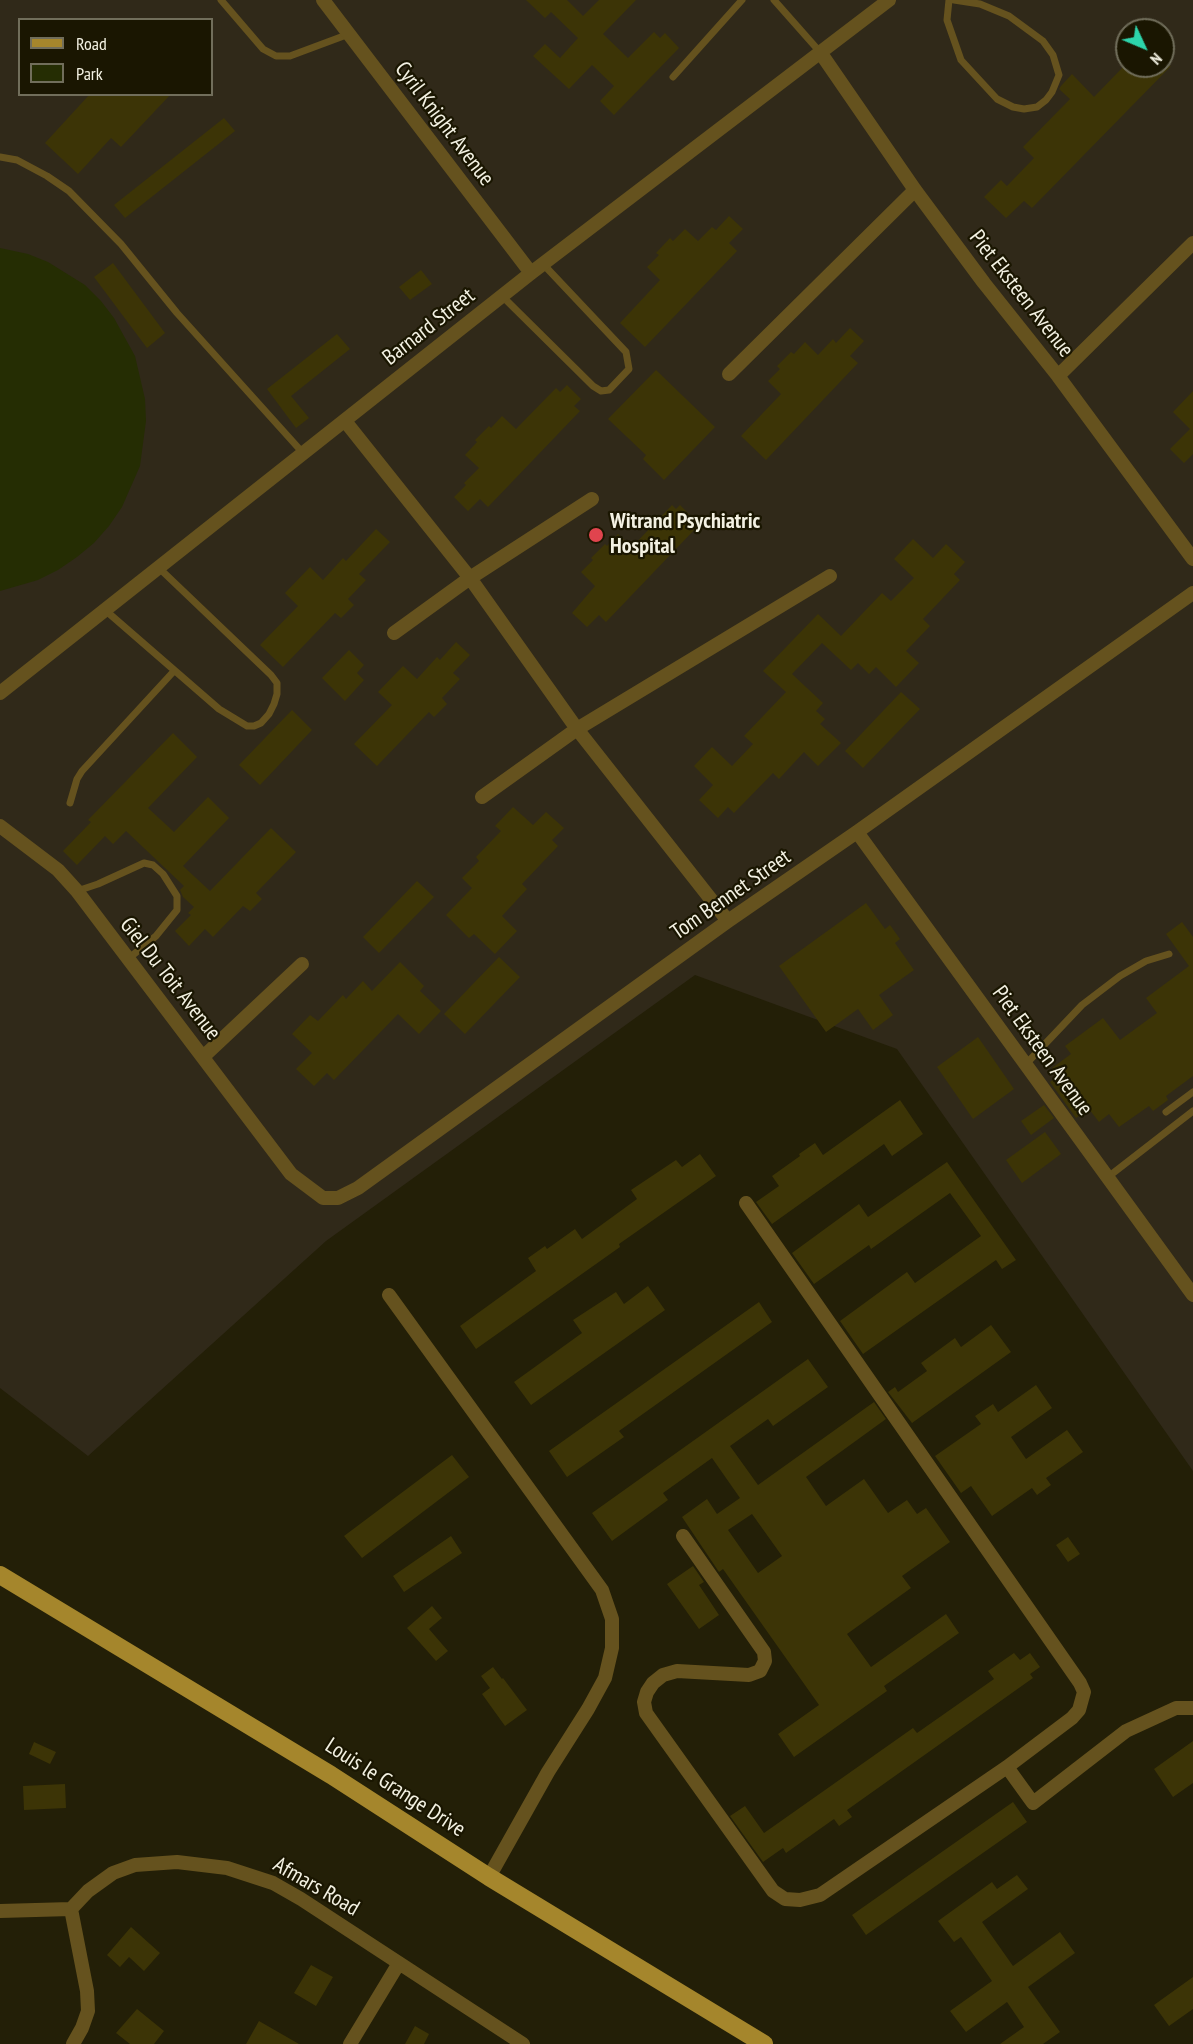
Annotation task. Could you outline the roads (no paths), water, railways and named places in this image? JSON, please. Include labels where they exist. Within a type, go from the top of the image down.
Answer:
[{"type":"main road","name":"Louis le Grange Drive","points":[[0,1575],[331,1775],[489,1877],[764,2044]]},
{"type":"street","name":"Cyril Knight Avenue","points":[[324,0],[531,273]]},
{"type":"street","name":"Barnard Street","points":[[0,693],[531,273],[889,0]]},
{"type":"street","name":"Piet Eksteen Avenue","points":[[820,52],[915,190],[984,283],[1058,376],[1193,559]]},
{"type":"street","points":[[729,374],[915,190]]},
{"type":"street","points":[[1058,376],[1193,243]]},
{"type":"street","points":[[345,421],[470,578],[577,729],[728,921]]},
{"type":"street","points":[[394,633],[470,578],[592,499]]},
{"type":"street","points":[[482,797],[577,729],[830,576]]},
{"type":"street","name":"Tom Bennet Street","points":[[291,1174],[323,1198],[338,1198],[347,1194],[728,921],[1193,593]]},
{"type":"street","name":"Giel Du Toit Avenue","points":[[0,826],[58,870],[76,891],[291,1174]]},
{"type":"street","name":"Piet Eksteen Avenue","points":[[857,832],[1193,1295]]},
{"type":"street","points":[[203,1057],[302,964]]},
{"type":"street","points":[[683,1536],[764,1652],[765,1661],[760,1671],[749,1675],[677,1671],[663,1675],[647,1692],[644,1702],[646,1713],[773,1891],[785,1899],[800,1900],[820,1894],[1007,1767],[1072,1718],[1083,1700],[1084,1692],[1080,1683],[747,1203]]},
{"type":"street","points":[[389,1295],[602,1590],[612,1619],[612,1648],[605,1678],[548,1772],[489,1877]]},
{"type":"street","points":[[1007,1767],[1033,1803],[1126,1731],[1176,1708],[1193,1708]]},
{"type":"street","name":"Afmars Road","points":[[71,1909],[88,1891],[113,1873],[135,1865],[177,1862],[227,1868],[248,1874],[282,1889],[327,1915],[523,2044]]},
{"type":"street","points":[[0,1911],[71,1909],[87,1991],[88,2012],[73,2044]]},
{"type":"street","points":[[350,2044],[399,1963]]},
{"type":"lane","points":[[221,0],[263,49],[276,56],[290,56],[349,34]]},
{"type":"lane","points":[[673,77],[742,0]]},
{"type":"lane","points":[[774,0],[820,52]]},
{"type":"lane","points":[[949,0],[947,20],[961,60],[997,99],[1012,107],[1024,109],[1038,107],[1052,92],[1059,75],[1053,55],[1043,41],[1009,16],[980,4],[954,0]]},
{"type":"lane","points":[[0,157],[17,160],[69,191],[121,244],[177,313],[303,453]]},
{"type":"lane","points":[[502,296],[593,386],[602,391],[609,390],[629,369],[626,352],[543,264]]},
{"type":"lane","points":[[105,610],[219,709],[247,726],[261,723],[269,714],[277,694],[277,683],[272,675],[159,568]]},
{"type":"lane","points":[[70,803],[77,779],[82,771],[174,670]]},
{"type":"lane","points":[[76,891],[98,884],[144,863],[153,865],[163,874],[177,896],[177,910],[156,936],[128,959]]},
{"type":"lane","points":[[1026,1064],[1082,1005],[1120,976],[1146,961],[1169,954]]},
{"type":"lane","points":[[1166,1112],[1193,1092]]},
{"type":"lane","points":[[1108,1178],[1193,1111]]},
{"type":"place","name":"Witrand Psychiatric Hospital","points":[[596,535]]}]
